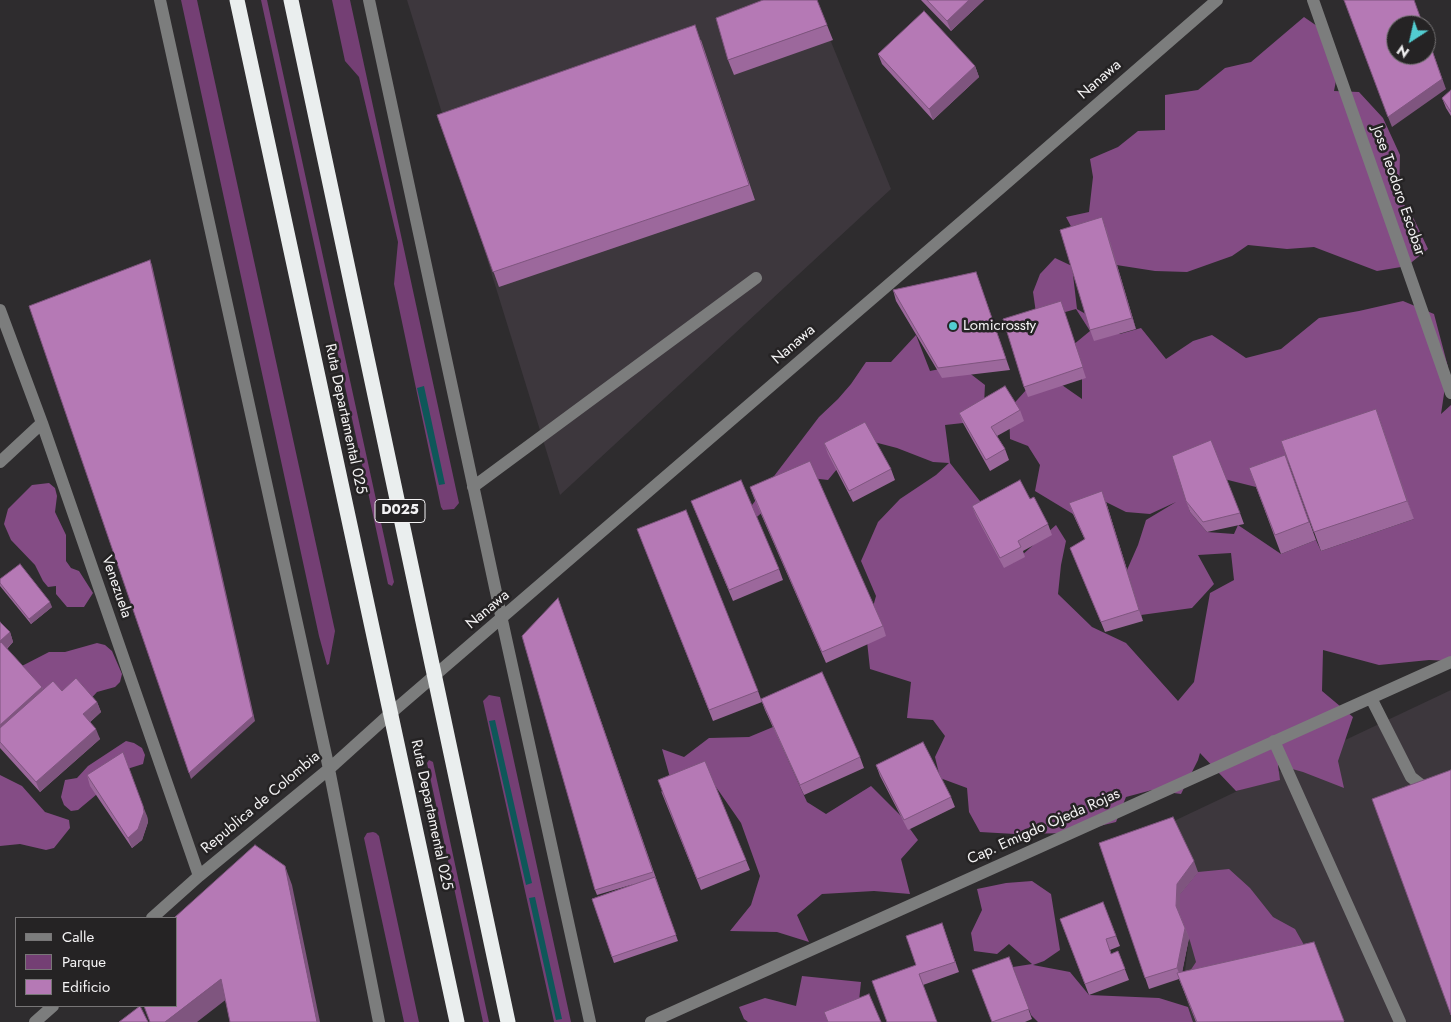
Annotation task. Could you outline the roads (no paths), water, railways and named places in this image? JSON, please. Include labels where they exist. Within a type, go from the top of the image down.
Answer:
[{"type":"highway","name":"Ruta Departamental 025","points":[[237,0],[457,1022]]},
{"type":"highway","name":"D025","points":[[290,0],[508,1022]]},
{"type":"street","points":[[160,0],[329,769],[380,1022]]},
{"type":"street","points":[[369,0],[590,1022]]},
{"type":"street","name":"Nanawa","points":[[391,713],[502,620],[1217,0]]},
{"type":"street","name":"Jose Teodoro Escobar","points":[[1313,0],[1451,393]]},
{"type":"street","points":[[473,487],[756,278]]},
{"type":"street","name":"Venezuela","points":[[0,310],[42,424],[199,876]]},
{"type":"street","points":[[0,462],[42,424]]},
{"type":"street","name":"Cap. Emigdo Ojeda Rojas","points":[[650,1022],[1451,662]]},
{"type":"street","points":[[1371,698],[1411,777],[1430,792],[1451,800]]},
{"type":"street","name":"Republica de Colombia","points":[[153,917],[199,876],[329,769],[391,713]]},
{"type":"street","points":[[1274,742],[1400,1022]]},
{"type":"street","points":[[35,1022],[52,1007]]},
{"type":"water","points":[[424,386],[445,484],[439,485],[417,388]]},
{"type":"water","points":[[495,720],[532,883],[526,885],[489,721]]},
{"type":"water","points":[[535,897],[562,1019],[556,1020],[529,898]]},
{"type":"place","name":"Lomicrossty","points":[[953,326]]}]
